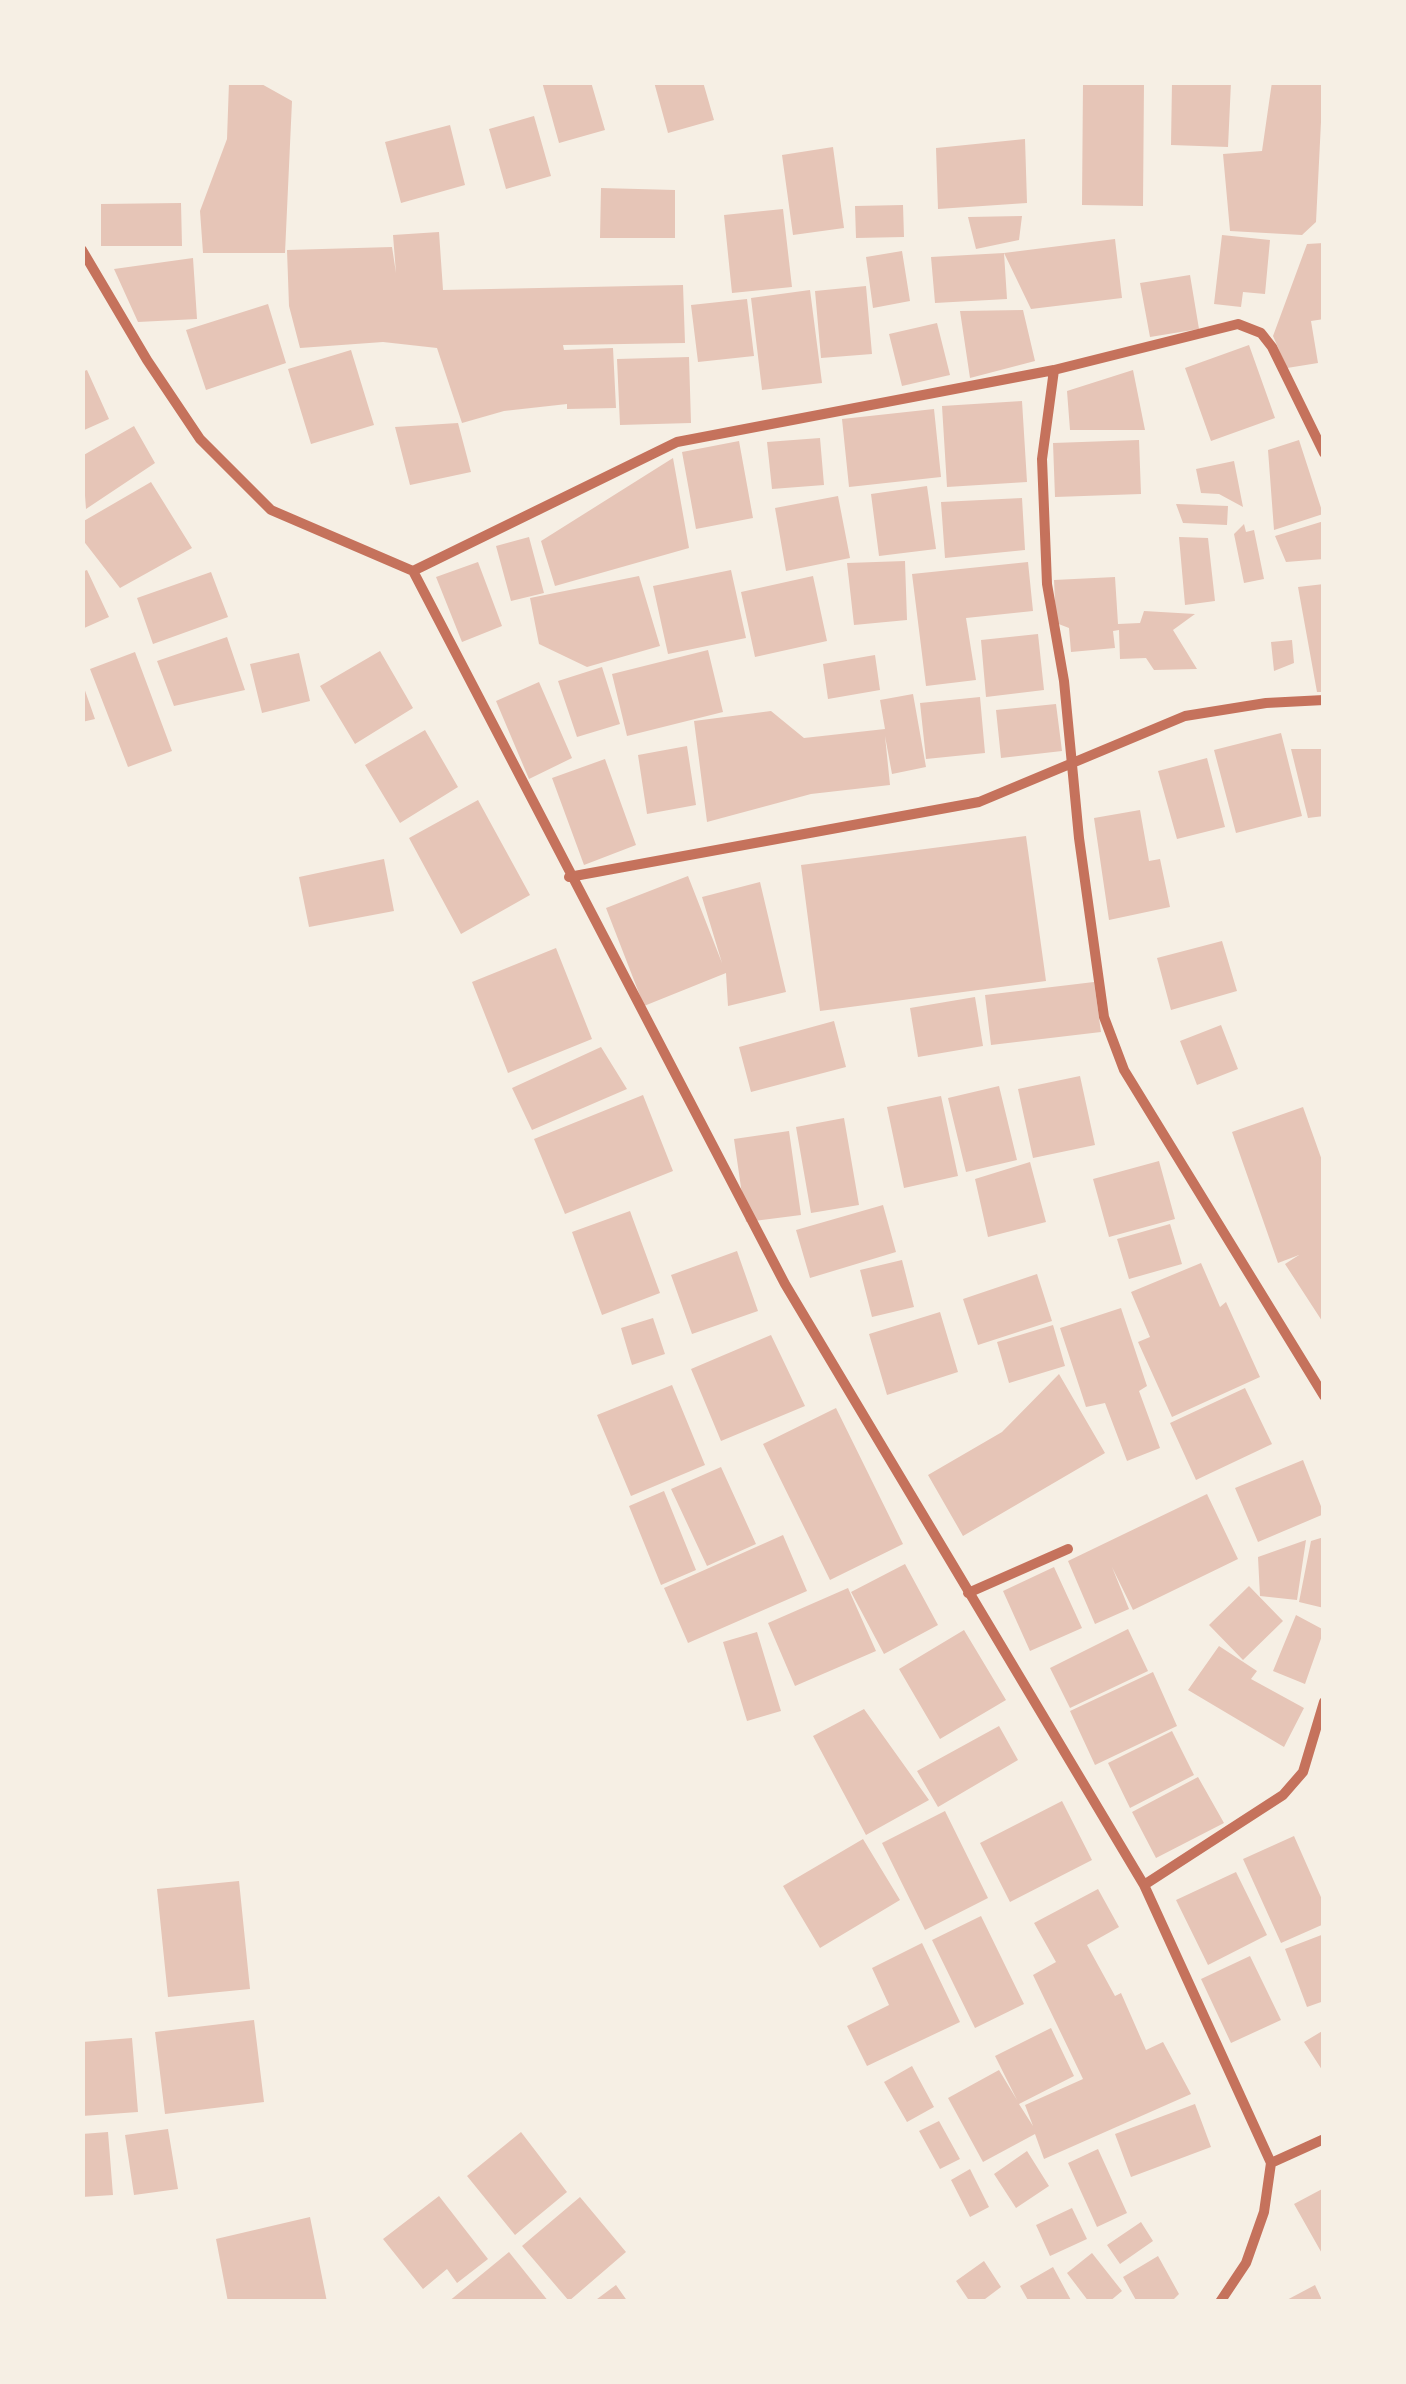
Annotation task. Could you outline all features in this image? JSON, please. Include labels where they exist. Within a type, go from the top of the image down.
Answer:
[{"type":"street","points":[[82,250],[147,360],[200,438],[271,510],[413,571],[569,877],[785,1284],[1144,1885],[1271,2163],[1264,2212],[1246,2263],[1220,2302]]},
{"type":"street","points":[[413,571],[677,442],[1054,370],[1238,324],[1260,333],[1272,347],[1324,453]]},
{"type":"street","points":[[1054,370],[1042,459],[1047,584],[1074,764],[1104,1017],[1124,1070],[1324,1396]]},
{"type":"street","points":[[569,877],[979,802],[1185,716],[1266,703],[1324,700]]},
{"type":"street","points":[[968,1593],[1068,1549]]},
{"type":"street","points":[[1144,1885],[1283,1796],[1303,1772],[1324,1702]]},
{"type":"street","points":[[1271,2163],[1324,2139]]},
{"type":"building","points":[[229,82],[258,82],[292,101],[285,253],[203,253],[200,211],[227,139]]},
{"type":"building","points":[[542,82],[591,82],[605,130],[559,143]]},
{"type":"building","points":[[654,82],[703,82],[714,120],[668,133]]},
{"type":"building","points":[[1083,82],[1144,82],[1143,206],[1082,205]]},
{"type":"building","points":[[1172,82],[1231,82],[1228,147],[1171,145]]},
{"type":"building","points":[[1272,82],[1323,82],[1316,222],[1302,235],[1230,231],[1223,154],[1262,151]]},
{"type":"building","points":[[534,116],[551,176],[506,189],[489,129]]},
{"type":"building","points":[[450,125],[465,185],[401,203],[385,142]]},
{"type":"building","points":[[1025,139],[1027,203],[938,209],[936,148]]},
{"type":"building","points":[[833,147],[844,228],[793,235],[782,155]]},
{"type":"building","points":[[601,188],[675,190],[675,238],[600,238]]},
{"type":"building","points":[[181,203],[182,246],[101,246],[101,204]]},
{"type":"building","points":[[903,205],[904,237],[856,238],[855,206]]},
{"type":"building","points":[[783,209],[792,287],[732,293],[724,215]]},
{"type":"building","points":[[1022,216],[1019,240],[976,249],[968,217]]},
{"type":"building","points":[[439,232],[443,290],[683,285],[685,343],[563,345],[564,350],[613,348],[616,408],[567,409],[567,404],[504,411],[462,423],[437,348],[383,342],[300,348],[289,306],[287,250],[392,247],[396,273],[393,235]]},
{"type":"building","points":[[1222,235],[1270,240],[1265,294],[1243,292],[1241,307],[1214,304]]},
{"type":"building","points":[[1115,239],[1122,298],[1031,309],[1004,253]]},
{"type":"building","points":[[1324,243],[1324,319],[1311,321],[1318,363],[1287,368],[1273,336],[1307,244]]},
{"type":"building","points":[[902,251],[910,301],[873,308],[866,257]]},
{"type":"building","points":[[1004,253],[1007,299],[935,303],[931,257]]},
{"type":"building","points":[[193,258],[197,319],[138,322],[114,269]]},
{"type":"building","points":[[1190,275],[1199,329],[1150,337],[1140,283]]},
{"type":"building","points":[[866,286],[872,354],[821,358],[815,291]]},
{"type":"building","points":[[810,290],[822,383],[762,390],[751,298]]},
{"type":"building","points":[[747,299],[754,356],[698,362],[691,305]]},
{"type":"building","points":[[268,304],[286,363],[206,390],[186,330]]},
{"type":"building","points":[[1023,310],[1035,361],[970,378],[960,311]]},
{"type":"building","points":[[937,323],[950,375],[902,386],[889,334]]},
{"type":"building","points":[[1249,345],[1275,418],[1211,441],[1185,368]]},
{"type":"building","points":[[351,350],[374,425],[311,444],[288,369]]},
{"type":"building","points":[[689,357],[691,423],[620,425],[617,359]]},
{"type":"building","points":[[87,370],[109,419],[82,431],[82,372]]},
{"type":"building","points":[[1133,370],[1145,430],[1070,430],[1067,391]]},
{"type":"building","points":[[1022,401],[1027,482],[947,487],[942,406]]},
{"type":"building","points":[[934,409],[941,477],[849,487],[842,419]]},
{"type":"building","points":[[458,423],[471,472],[410,485],[395,427]]},
{"type":"building","points":[[134,426],[155,463],[86,509],[82,456]]},
{"type":"building","points":[[820,438],[824,485],[772,489],[767,442]]},
{"type":"building","points":[[1139,440],[1141,494],[1055,497],[1053,443]]},
{"type":"building","points":[[1299,440],[1323,514],[1274,530],[1268,450]]},
{"type":"building","points":[[739,441],[753,518],[696,529],[682,452]]},
{"type":"building","points":[[673,458],[689,548],[555,586],[541,541]]},
{"type":"building","points":[[1234,461],[1243,507],[1219,494],[1201,493],[1196,469]]},
{"type":"building","points":[[151,482],[192,548],[120,588],[82,539],[82,522]]},
{"type":"building","points":[[927,486],[936,549],[879,556],[871,494]]},
{"type":"building","points":[[838,496],[850,558],[786,571],[775,508]]},
{"type":"building","points":[[1022,498],[1025,550],[945,558],[941,502]]},
{"type":"building","points":[[1176,504],[1228,506],[1227,525],[1183,523]]},
{"type":"building","points":[[1324,521],[1324,559],[1286,562],[1275,536]]},
{"type":"building","points":[[1244,524],[1246,532],[1254,530],[1264,579],[1244,583],[1234,534]]},
{"type":"building","points":[[529,537],[544,593],[511,601],[496,546]]},
{"type":"building","points":[[1179,537],[1208,538],[1215,601],[1185,605]]},
{"type":"building","points":[[905,561],[907,620],[854,625],[847,563]]},
{"type":"building","points":[[478,562],[502,626],[462,642],[436,577]]},
{"type":"building","points":[[1028,562],[1033,611],[966,618],[976,680],[926,686],[912,574]]},
{"type":"building","points":[[87,570],[109,617],[82,629],[82,572]]},
{"type":"building","points":[[731,570],[746,638],[668,654],[653,586]]},
{"type":"building","points":[[211,572],[228,617],[153,644],[137,598]]},
{"type":"building","points":[[639,576],[660,646],[587,667],[539,644],[530,598]]},
{"type":"building","points":[[813,576],[827,641],[755,657],[741,592]]},
{"type":"building","points":[[1115,577],[1118,624],[1140,623],[1144,611],[1195,614],[1173,630],[1197,669],[1154,670],[1146,658],[1120,659],[1119,630],[1113,631],[1115,648],[1071,652],[1069,628],[1056,623],[1054,580]]},
{"type":"building","points":[[1324,584],[1324,692],[1317,692],[1298,587]]},
{"type":"building","points":[[1038,634],[1044,690],[986,697],[981,640]]},
{"type":"building","points":[[227,637],[245,690],[174,706],[157,661]]},
{"type":"building","points":[[1292,640],[1294,663],[1274,671],[1271,642]]},
{"type":"building","points":[[708,650],[723,712],[627,736],[612,674]]},
{"type":"building","points":[[380,651],[413,708],[355,744],[320,686]]},
{"type":"building","points":[[135,652],[172,751],[128,767],[90,669]]},
{"type":"building","points":[[299,653],[310,701],[262,713],[250,664]]},
{"type":"building","points":[[875,655],[880,690],[828,699],[823,664]]},
{"type":"building","points":[[602,667],[620,724],[577,737],[558,681]]},
{"type":"building","points":[[82,682],[95,719],[82,722]]},
{"type":"building","points":[[539,682],[572,758],[529,779],[496,701]]},
{"type":"building","points":[[913,694],[926,767],[892,774],[885,736],[890,785],[811,794],[707,822],[694,721],[771,711],[804,738],[885,729],[880,700]]},
{"type":"building","points":[[980,697],[985,753],[926,759],[920,703]]},
{"type":"building","points":[[1056,704],[1062,751],[1001,758],[996,710]]},
{"type":"building","points":[[425,730],[458,787],[400,823],[365,765]]},
{"type":"building","points":[[1281,733],[1302,816],[1236,833],[1214,750]]},
{"type":"building","points":[[687,746],[696,805],[647,814],[638,755]]},
{"type":"building","points":[[1291,749],[1324,749],[1324,816],[1308,818]]},
{"type":"building","points":[[1207,758],[1225,827],[1177,839],[1158,771]]},
{"type":"building","points":[[605,759],[636,845],[584,865],[552,778]]},
{"type":"building","points":[[478,800],[530,895],[461,934],[409,838]]},
{"type":"building","points":[[1140,810],[1149,861],[1160,859],[1170,907],[1109,920],[1094,818]]},
{"type":"building","points":[[1026,836],[1046,981],[820,1011],[801,865]]},
{"type":"building","points":[[384,859],[394,911],[309,927],[299,877]]},
{"type":"building","points":[[688,876],[722,963],[702,897],[760,882],[786,992],[728,1006],[726,973],[644,1006],[606,908]]},
{"type":"building","points":[[1222,941],[1237,991],[1171,1010],[1157,958]]},
{"type":"building","points":[[556,948],[592,1039],[508,1073],[472,982]]},
{"type":"building","points":[[1094,982],[1101,1032],[991,1045],[985,995]]},
{"type":"building","points":[[975,997],[983,1046],[918,1057],[910,1008]]},
{"type":"building","points":[[834,1021],[846,1067],[751,1092],[739,1047]]},
{"type":"building","points":[[1221,1025],[1238,1069],[1197,1085],[1180,1041]]},
{"type":"building","points":[[601,1047],[627,1089],[532,1130],[512,1088]]},
{"type":"building","points":[[1080,1076],[1095,1145],[1033,1158],[1018,1089]]},
{"type":"building","points":[[999,1086],[1017,1160],[966,1172],[948,1098]]},
{"type":"building","points":[[643,1095],[673,1171],[565,1214],[534,1139]]},
{"type":"building","points":[[941,1096],[958,1176],[904,1188],[887,1107]]},
{"type":"building","points":[[1303,1107],[1324,1166],[1324,1324],[1285,1264],[1299,1255],[1278,1263],[1232,1132]]},
{"type":"building","points":[[844,1118],[859,1205],[811,1213],[796,1127]]},
{"type":"building","points":[[789,1131],[801,1215],[746,1222],[734,1139]]},
{"type":"building","points":[[1159,1161],[1175,1219],[1109,1237],[1093,1179]]},
{"type":"building","points":[[1030,1162],[1046,1222],[988,1237],[975,1179]]},
{"type":"building","points":[[883,1205],[896,1252],[810,1278],[796,1230]]},
{"type":"building","points":[[630,1211],[660,1293],[602,1315],[572,1232]]},
{"type":"building","points":[[1170,1224],[1182,1264],[1129,1279],[1117,1239]]},
{"type":"building","points":[[737,1251],[758,1311],[692,1334],[671,1275]]},
{"type":"building","points":[[902,1260],[914,1307],[872,1317],[860,1270]]},
{"type":"building","points":[[1201,1263],[1220,1307],[1226,1302],[1260,1377],[1172,1417],[1138,1342],[1150,1337],[1131,1292]]},
{"type":"building","points":[[1037,1274],[1052,1321],[978,1345],[963,1299]]},
{"type":"building","points":[[1121,1308],[1147,1386],[1139,1391],[1160,1448],[1127,1461],[1105,1403],[1086,1407],[1060,1328]]},
{"type":"building","points":[[940,1312],[958,1372],[887,1395],[869,1334]]},
{"type":"building","points":[[653,1318],[665,1354],[632,1365],[621,1328]]},
{"type":"building","points":[[1053,1325],[1065,1366],[1009,1383],[997,1342]]},
{"type":"building","points":[[771,1335],[805,1406],[721,1441],[691,1369]]},
{"type":"building","points":[[1059,1374],[1105,1453],[963,1536],[928,1475],[1002,1432]]},
{"type":"building","points":[[672,1385],[705,1465],[631,1496],[597,1415]]},
{"type":"building","points":[[1245,1388],[1272,1444],[1196,1480],[1170,1423]]},
{"type":"building","points":[[836,1408],[903,1544],[830,1580],[763,1444]]},
{"type":"building","points":[[1303,1460],[1324,1514],[1258,1542],[1235,1488]]},
{"type":"building","points":[[721,1467],[756,1544],[707,1566],[671,1489]]},
{"type":"building","points":[[664,1491],[696,1570],[661,1585],[629,1506]]},
{"type":"building","points":[[1207,1494],[1238,1559],[1133,1610],[1112,1567],[1129,1609],[1095,1624],[1068,1561]]},
{"type":"building","points":[[783,1535],[807,1591],[688,1643],[664,1588]]},
{"type":"building","points":[[1324,1537],[1324,1608],[1299,1602],[1311,1541]]},
{"type":"building","points":[[1306,1540],[1297,1600],[1260,1596],[1258,1557]]},
{"type":"building","points":[[905,1564],[938,1625],[884,1654],[851,1592]]},
{"type":"building","points":[[1054,1567],[1082,1628],[1030,1651],[1003,1591]]},
{"type":"building","points":[[1249,1586],[1283,1621],[1243,1660],[1209,1625]]},
{"type":"building","points":[[848,1588],[876,1651],[795,1686],[768,1623]]},
{"type":"building","points":[[1296,1615],[1324,1630],[1305,1684],[1273,1671]]},
{"type":"building","points":[[1128,1629],[1148,1671],[1070,1708],[1050,1668]]},
{"type":"building","points":[[964,1630],[1006,1700],[940,1739],[899,1669]]},
{"type":"building","points":[[757,1632],[781,1711],[747,1721],[723,1642]]},
{"type":"building","points":[[1219,1646],[1257,1671],[1251,1679],[1304,1708],[1284,1747],[1188,1690]]},
{"type":"building","points":[[1153,1672],[1177,1726],[1095,1765],[1070,1711]]},
{"type":"building","points":[[864,1709],[929,1800],[866,1835],[813,1736]]},
{"type":"building","points":[[999,1726],[1018,1760],[938,1807],[917,1771]]},
{"type":"building","points":[[1172,1731],[1194,1775],[1130,1808],[1108,1763]]},
{"type":"building","points":[[1198,1777],[1224,1823],[1156,1858],[1132,1812]]},
{"type":"building","points":[[1062,1801],[1092,1860],[1010,1902],[980,1843]]},
{"type":"building","points":[[945,1811],[988,1898],[925,1930],[882,1843]]},
{"type":"building","points":[[1294,1836],[1324,1904],[1324,1924],[1281,1943],[1243,1859]]},
{"type":"building","points":[[863,1839],[900,1900],[820,1948],[783,1886]]},
{"type":"building","points":[[1236,1872],[1267,1935],[1208,1965],[1176,1900]]},
{"type":"building","points":[[239,1881],[250,1989],[168,1997],[157,1889]]},
{"type":"building","points":[[1098,1889],[1119,1927],[1087,1945],[1115,1996],[1121,1993],[1146,2050],[1163,2042],[1191,2094],[1044,2159],[1035,2134],[983,2162],[948,2098],[999,2070],[1017,2100],[995,2056],[1051,2028],[1074,2076],[1019,2104],[1033,2126],[1025,2105],[1083,2079],[1033,1975],[1056,1962],[1034,1923]]},
{"type":"building","points":[[981,1916],[1024,2004],[975,2028],[932,1940]]},
{"type":"building","points":[[1324,1934],[1324,2001],[1307,2007],[1285,1949]]},
{"type":"building","points":[[922,1943],[960,2022],[867,2066],[847,2026],[889,2005],[872,1968]]},
{"type":"building","points":[[1250,1956],[1281,2020],[1231,2043],[1201,1979]]},
{"type":"building","points":[[254,2020],[264,2102],[165,2114],[155,2032]]},
{"type":"building","points":[[1324,2030],[1324,2073],[1304,2042]]},
{"type":"building","points":[[132,2038],[138,2112],[82,2116],[82,2042]]},
{"type":"building","points":[[912,2066],[934,2107],[907,2122],[884,2082]]},
{"type":"building","points":[[1195,2104],[1211,2147],[1131,2177],[1115,2134]]},
{"type":"building","points":[[939,2121],[960,2159],[940,2169],[919,2131]]},
{"type":"building","points":[[168,2129],[178,2189],[134,2195],[125,2135]]},
{"type":"building","points":[[108,2132],[113,2195],[82,2197],[82,2134]]},
{"type":"building","points":[[521,2132],[567,2192],[515,2235],[467,2176]]},
{"type":"building","points":[[1098,2149],[1127,2213],[1097,2227],[1068,2163]]},
{"type":"building","points":[[1027,2151],[1049,2186],[1016,2208],[994,2174]]},
{"type":"building","points":[[970,2169],[989,2207],[970,2217],[951,2180]]},
{"type":"building","points":[[1324,2188],[1324,2257],[1294,2204]]},
{"type":"building","points":[[439,2196],[488,2259],[457,2283],[447,2269],[423,2289],[383,2239]]},
{"type":"building","points":[[580,2197],[626,2252],[569,2301],[522,2246]]},
{"type":"building","points":[[1072,2208],[1087,2239],[1050,2256],[1036,2225]]},
{"type":"building","points":[[310,2217],[327,2302],[228,2302],[216,2239]]},
{"type":"building","points":[[1141,2222],[1153,2241],[1120,2264],[1107,2245]]},
{"type":"building","points":[[509,2252],[549,2302],[448,2302]]},
{"type":"building","points":[[1092,2253],[1122,2291],[1109,2302],[1089,2302],[1067,2273]]},
{"type":"building","points":[[1158,2256],[1179,2294],[1171,2302],[1137,2302],[1123,2277]]},
{"type":"building","points":[[984,2261],[1001,2287],[981,2302],[970,2302],[956,2281]]},
{"type":"building","points":[[1053,2267],[1072,2302],[1029,2302],[1020,2286]]},
{"type":"building","points":[[616,2285],[628,2302],[593,2302]]},
{"type":"building","points":[[1315,2285],[1323,2302],[1283,2302]]}]
